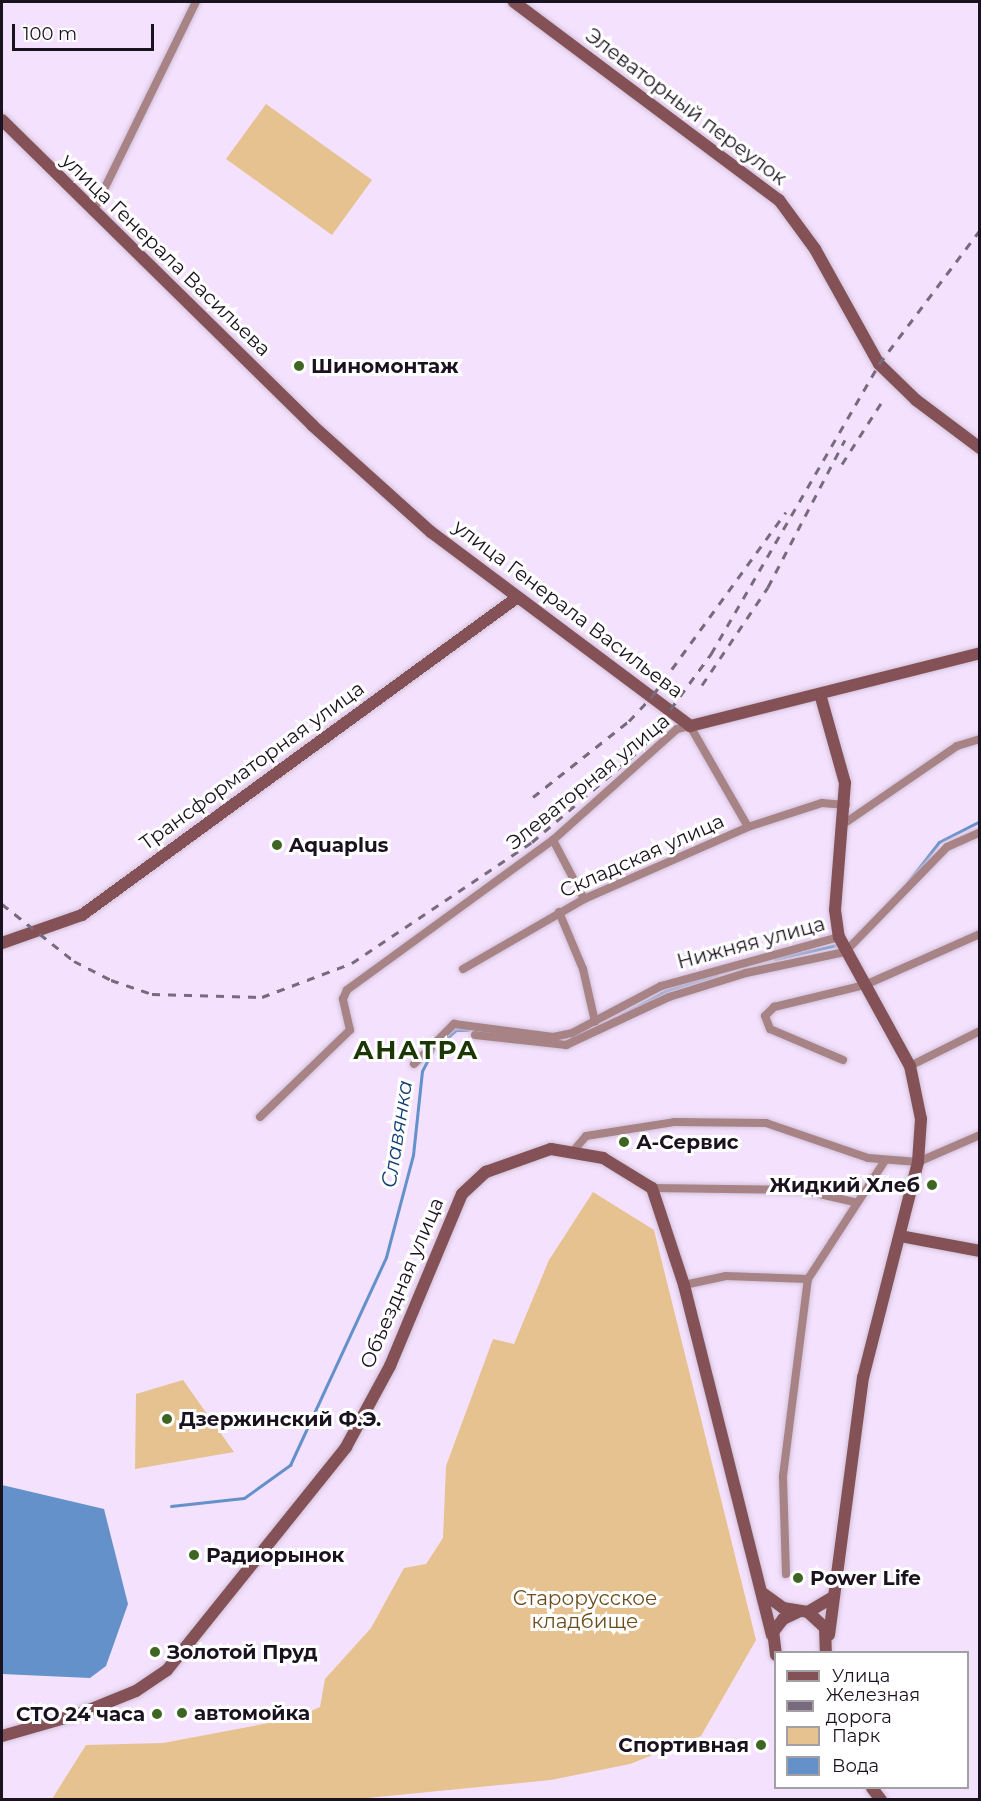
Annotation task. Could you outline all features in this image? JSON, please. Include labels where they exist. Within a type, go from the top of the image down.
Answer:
[{"type":"main road","name":"Элеваторный переулок","points":[[514,2],[779,200],[815,249],[879,364],[980,448]]},
{"type":"main road","name":"улица Генерала Васильева","points":[[2,120],[312,425],[515,599],[690,726]]},
{"type":"main road","name":"Трансформаторная улица","points":[[2,943],[82,915],[515,599]]},
{"type":"main road","name":"Элеваторная улица","points":[[690,726],[980,653]]},
{"type":"main road","points":[[820,694],[846,805],[835,910],[839,937],[845,952],[910,1066],[921,1110],[918,1162],[862,1377],[826,1651]]},
{"type":"main road","name":"Объездная улица","points":[[2,1736],[89,1710],[136,1691],[167,1670],[346,1447],[390,1366],[462,1194],[486,1172],[528,1154],[574,1150],[618,1165],[652,1188]]},
{"type":"main road","points":[[652,1188],[684,1285],[764,1593],[775,1651]]},
{"type":"main road","points":[[900,1236],[980,1251]]},
{"type":"main road","points":[[764,1593],[820,1620],[828,1635]]},
{"type":"main road","points":[[772,1635],[783,1619],[833,1597]]},
{"type":"street","points":[[93,212],[196,2]]},
{"type":"street","name":"улица Генерала Васильева","points":[[690,726],[748,827]]},
{"type":"street","name":"Элеваторная улица","points":[[260,1117],[350,1030],[343,999],[347,990],[553,840],[677,729],[690,726]]},
{"type":"street","points":[[845,824],[957,746],[980,739]]},
{"type":"street","name":"Складская улица","points":[[463,969],[584,899],[748,827],[822,803],[846,805]]},
{"type":"street","points":[[845,952],[947,847],[980,832]]},
{"type":"street","points":[[553,840],[584,899]]},
{"type":"street","points":[[559,912],[583,969],[595,1022]]},
{"type":"street","points":[[843,1060],[770,1029],[765,1016],[774,1007],[865,985],[980,934]]},
{"type":"street","name":"Нижняя улица","points":[[414,1064],[454,1024],[553,1037],[595,1022],[661,986],[705,970],[839,937]]},
{"type":"street","name":"Нижняя улица","points":[[475,1035],[566,1045],[669,997],[845,952]]},
{"type":"street","points":[[910,1066],[980,1031]]},
{"type":"street","points":[[574,1150],[586,1136],[674,1122],[766,1123],[884,1162],[918,1162],[980,1135]]},
{"type":"street","points":[[786,1574],[783,1476],[808,1279],[854,1202],[884,1162]]},
{"type":"street","points":[[652,1188],[802,1190],[854,1202]]},
{"type":"street","points":[[684,1285],[726,1276],[808,1279]]},
{"type":"green space","points":[[266,104],[372,180],[332,235],[226,159]]},
{"type":"green space","name":"Старорусское кладбище","points":[[593,1192],[654,1230],[756,1640],[701,1736],[630,1764],[551,1780],[347,1800],[52,1799],[86,1745],[163,1743],[295,1718],[320,1707],[325,1679],[371,1628],[404,1568],[426,1564],[443,1538],[446,1466],[493,1339],[514,1344],[549,1260]]},
{"type":"green space","points":[[183,1380],[234,1452],[135,1469],[136,1394]]},
{"type":"water","points":[[2,1485],[104,1509],[128,1604],[106,1666],[90,1678],[2,1674]]},
{"type":"waterway","name":"Славянка","points":[[907,883],[939,842],[980,821]]},
{"type":"waterway","name":"Славянка","points":[[775,959],[836,945]]},
{"type":"waterway","name":"Славянка","points":[[621,1015],[665,991],[717,975]]},
{"type":"waterway","name":"Славянка","points":[[441,1043],[456,1030],[468,1030]]},
{"type":"waterway","name":"Славянка","points":[[558,1040],[572,1038]]},
{"type":"waterway","name":"Славянка","points":[[171,1506],[244,1498],[290,1465],[386,1257],[413,1155],[422,1071],[433,1049]]},
{"type":"railway","points":[[2,904],[74,961],[111,980],[152,994],[262,997],[352,963],[532,842],[642,748],[711,654],[879,364],[980,230]]},
{"type":"railway","points":[[842,464],[885,397]]},
{"type":"railway","points":[[702,685],[768,587],[845,440]]},
{"type":"railway","points":[[533,797],[629,721],[653,695],[786,512]]},
{"type":"place","name":"Шиномонтаж","points":[[299,366]]},
{"type":"place","name":"Aquaplus","points":[[277,845]]},
{"type":"place","name":"А-Сервис","points":[[624,1142]]},
{"type":"place","name":"Жидкий Хлеб","points":[[932,1185]]},
{"type":"place","name":"Дзержинский Ф.Э.","points":[[167,1419]]},
{"type":"place","name":"Радиорынок","points":[[194,1555]]},
{"type":"place","name":"Power Life","points":[[798,1578]]},
{"type":"place","name":"Золотой Пруд","points":[[155,1652]]},
{"type":"place","name":"автомойка","points":[[182,1713]]},
{"type":"place","name":"СТО 24 часа","points":[[157,1714]]},
{"type":"place","name":"Спортивная","points":[[761,1745]]},
{"type":"district","name":"АНАТРА","points":[[416,1051]]}]
